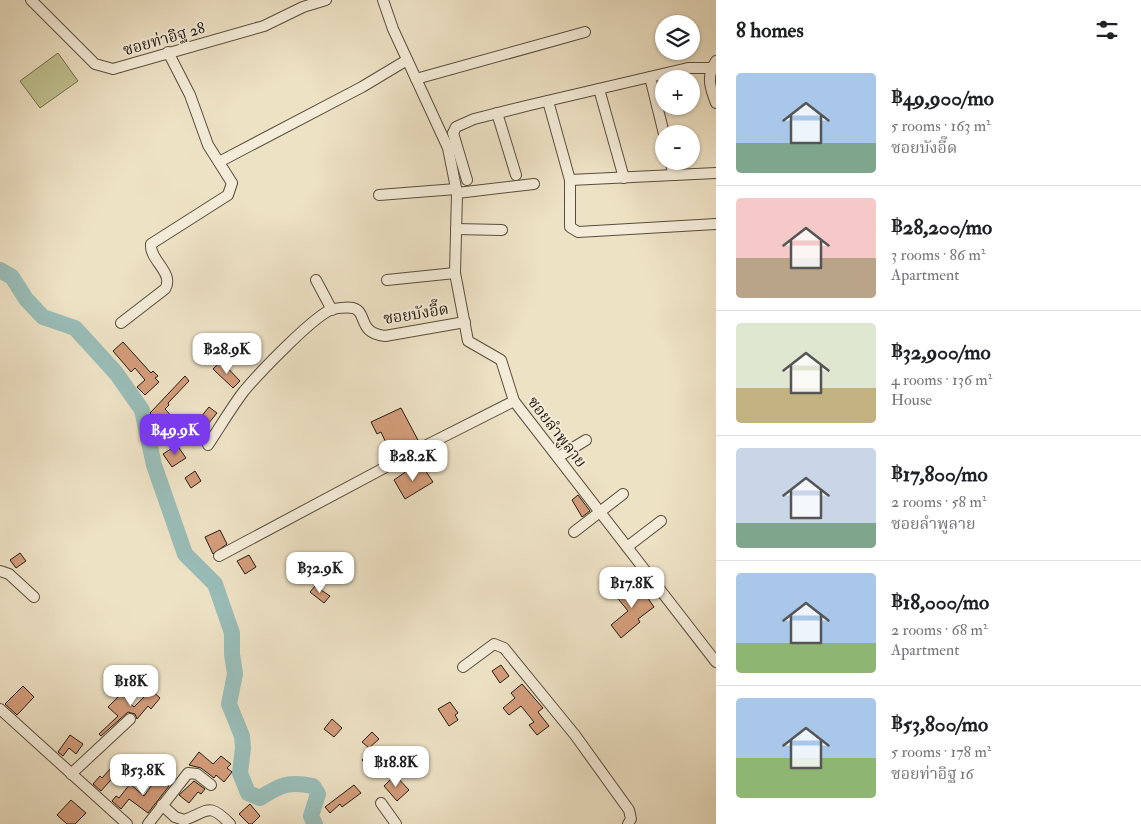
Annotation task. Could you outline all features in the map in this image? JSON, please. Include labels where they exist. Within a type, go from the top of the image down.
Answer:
[{"type":"street","name":"ซอยท่าอิฐ 28","points":[[31,0],[90,59],[100,67],[113,69],[264,26],[303,7],[326,0]]},
{"type":"street","name":"ซอยลำพูลาย","points":[[383,0],[407,60],[448,148],[457,191],[455,273],[468,341],[501,360],[514,401],[600,513],[715,657]]},
{"type":"street","points":[[416,79],[585,32]]},
{"type":"street","points":[[121,323],[165,289],[168,284],[167,278],[150,250],[151,244],[228,194],[231,189],[232,183],[218,162],[200,126],[190,95],[168,52]]},
{"type":"street","points":[[218,162],[362,87],[407,60]]},
{"type":"street","points":[[467,180],[453,133],[454,128],[496,113],[688,68],[714,65],[710,86],[716,103]]},
{"type":"street","points":[[650,77],[662,125]]},
{"type":"street","points":[[600,89],[624,178]]},
{"type":"street","points":[[548,101],[570,180],[570,227],[578,232],[716,224]]},
{"type":"street","points":[[496,113],[516,175]]},
{"type":"street","points":[[673,170],[674,175]]},
{"type":"street","points":[[570,180],[716,174]]},
{"type":"street","points":[[379,195],[457,191],[534,184]]},
{"type":"street","points":[[456,229],[502,230]]},
{"type":"street","points":[[387,280],[455,273]]},
{"type":"street","points":[[208,445],[244,391],[312,322],[332,310],[316,280]]},
{"type":"street","name":"ซอยบังอี๊ด","points":[[332,310],[354,308],[359,312],[366,328],[374,335],[385,336],[465,322]]},
{"type":"street","points":[[220,556],[429,444],[514,401]]},
{"type":"street","points":[[558,457],[586,440]]},
{"type":"street","points":[[574,532],[623,494]]},
{"type":"street","points":[[627,547],[661,521]]},
{"type":"street","points":[[0,570],[9,574],[34,597]]},
{"type":"street","points":[[463,667],[488,646],[494,644],[504,648],[575,735],[629,810],[631,818],[628,824]]},
{"type":"street","points":[[0,709],[127,824]]},
{"type":"street","points":[[71,774],[130,720]]},
{"type":"street","points":[[148,824],[188,773],[198,774],[211,785]]},
{"type":"street","points":[[382,803],[396,824]]},
{"type":"street","points":[[162,805],[175,818],[184,820],[205,809],[216,811],[230,824]]},
{"type":"green space","points":[[58,53],[78,81],[40,108],[20,81]]},
{"type":"building","points":[[123,342],[151,373],[153,371],[158,376],[155,378],[159,382],[145,395],[137,387],[145,380],[135,368],[131,372],[113,351]]},
{"type":"building","points":[[221,361],[240,381],[233,388],[213,369]]},
{"type":"building","points":[[185,376],[189,381],[168,403],[169,405],[165,409],[174,419],[165,428],[158,420],[161,417],[158,414],[154,417],[150,413]]},
{"type":"building","points":[[209,407],[217,413],[208,424],[200,418]]},
{"type":"building","points":[[401,408],[419,442],[389,457],[384,446],[387,445],[381,432],[377,434],[371,422]]},
{"type":"building","points":[[177,445],[186,458],[172,467],[163,454]]},
{"type":"building","points":[[423,467],[433,482],[405,499],[394,480],[411,468],[414,473]]},
{"type":"building","points":[[195,471],[201,481],[191,488],[185,478]]},
{"type":"building","points":[[578,495],[590,511],[582,517],[572,500]]},
{"type":"building","points":[[220,530],[227,544],[213,554],[205,537]]},
{"type":"building","points":[[20,553],[26,561],[16,568],[10,560]]},
{"type":"building","points":[[249,555],[256,567],[245,574],[237,561]]},
{"type":"building","points":[[646,583],[651,589],[645,594],[654,607],[638,619],[640,622],[621,638],[611,625],[628,611],[615,595],[625,587],[629,593],[632,591],[634,594]]},
{"type":"building","points":[[315,586],[330,596],[324,603],[310,592]]},
{"type":"building","points":[[501,665],[509,676],[500,683],[492,671]]},
{"type":"building","points":[[522,684],[543,708],[538,712],[549,726],[537,735],[529,725],[534,722],[521,706],[509,715],[503,708],[515,698],[511,693]]},
{"type":"building","points":[[23,686],[34,697],[17,715],[5,704]]},
{"type":"building","points":[[151,690],[160,698],[151,709],[148,706],[137,719],[135,714],[128,712],[101,736],[99,734],[118,716],[108,707],[121,694],[134,707]]},
{"type":"building","points":[[450,702],[458,713],[455,715],[458,720],[449,726],[438,709]]},
{"type":"building","points":[[332,719],[342,728],[334,737],[324,729]]},
{"type":"building","points":[[372,732],[379,739],[369,748],[362,742]]},
{"type":"building","points":[[70,735],[83,744],[76,754],[69,748],[63,756],[58,752]]},
{"type":"building","points":[[199,752],[213,764],[221,756],[231,764],[227,768],[232,772],[224,782],[216,775],[214,778],[201,768],[189,765]]},
{"type":"building","points":[[371,752],[379,761],[370,769],[362,760]]},
{"type":"building","points":[[111,768],[117,773],[101,791],[93,784]]},
{"type":"building","points":[[395,775],[409,790],[397,801],[384,786]]},
{"type":"building","points":[[157,778],[169,786],[148,813],[129,799],[121,809],[112,801],[116,796],[119,798],[130,784],[144,796]]},
{"type":"building","points":[[194,781],[205,789],[201,794],[198,792],[189,803],[179,795]]},
{"type":"building","points":[[354,785],[361,793],[342,807],[340,804],[330,813],[325,807]]},
{"type":"building","points":[[71,800],[86,813],[75,824],[67,824],[57,815]]},
{"type":"building","points":[[250,804],[260,816],[252,824],[249,824],[239,814]]},
{"type":"waterway","points":[[0,270],[12,277],[26,299],[43,317],[75,328],[116,373],[142,410],[154,465],[185,554],[215,584],[232,633],[232,654],[235,674],[229,704],[242,736],[243,748],[240,773],[248,793],[260,798],[285,785],[313,786],[318,794],[311,816],[315,824]]}]
